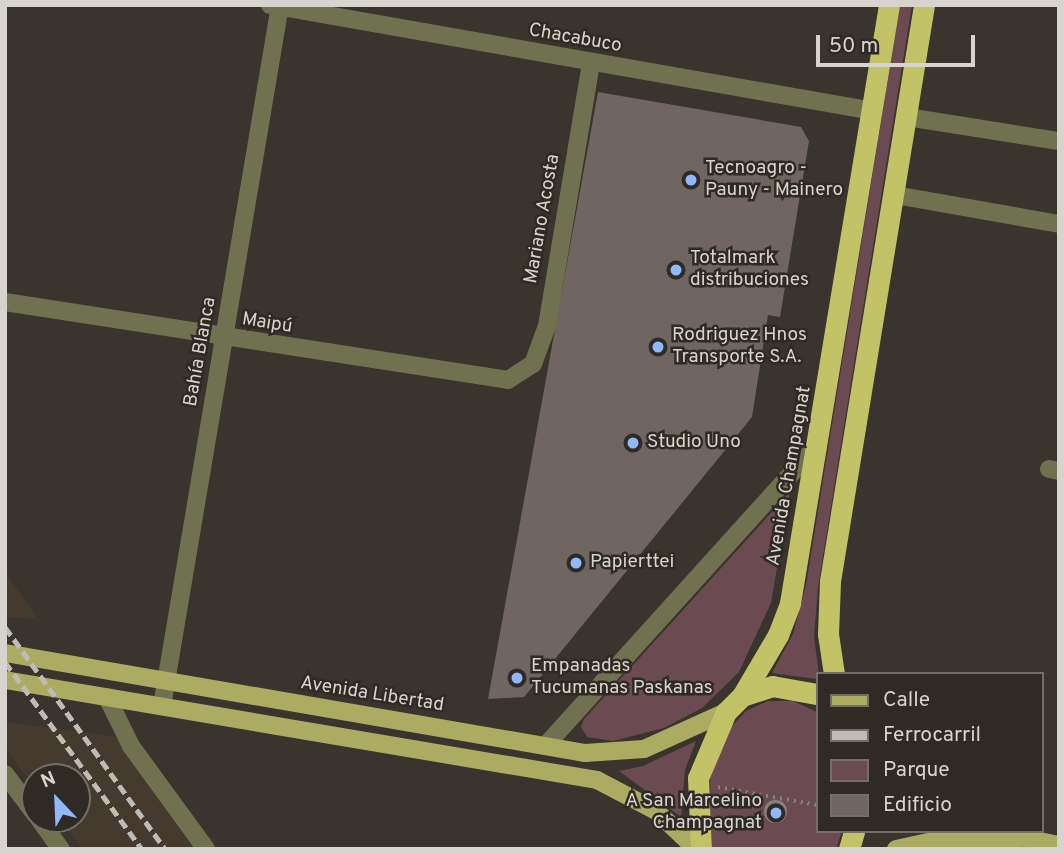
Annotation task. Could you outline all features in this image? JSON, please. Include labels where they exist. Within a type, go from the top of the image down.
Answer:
[{"type":"highway","name":"Avenida Champagnat","points":[[742,696],[785,618],[820,442],[889,5]]},
{"type":"highway","points":[[834,672],[828,634],[831,581],[924,5]]},
{"type":"highway","points":[[701,849],[698,778],[726,712],[742,696],[780,686],[816,694]]},
{"type":"main road","name":"Avenida Libertad","points":[[5,653],[547,744],[585,753],[625,752],[679,737],[726,712]]},
{"type":"main road","points":[[5,680],[597,780],[656,811],[696,849]]},
{"type":"main road","points":[[1005,833],[1059,845]]},
{"type":"main road","points":[[896,849],[942,839],[1020,838]]},
{"type":"street","name":"Chacabuco","points":[[277,6],[873,111]]},
{"type":"street","name":"Bahía Blanca","points":[[162,706],[225,339],[277,6]]},
{"type":"street","name":"Mariano Acosta","points":[[522,374],[541,349],[547,326],[591,63]]},
{"type":"street","points":[[907,117],[1059,141]]},
{"type":"street","points":[[895,195],[1059,224]]},
{"type":"street","name":"Maipú","points":[[5,302],[487,380],[522,374]]},
{"type":"street","points":[[547,744],[820,442]]},
{"type":"street","points":[[107,697],[131,746],[206,849]]},
{"type":"street","points":[[5,774],[21,795]]},
{"type":"street","points":[[49,833],[61,849]]},
{"type":"path","points":[[709,785],[778,800],[816,805]]},
{"type":"path","points":[[778,800],[786,814],[774,822],[766,809],[778,800]]},
{"type":"shaded area","points":[[5,572],[38,619],[5,617]]},
{"type":"shaded area","points":[[5,722],[131,739],[210,849],[82,849],[70,833],[91,833],[91,763],[21,763],[21,769],[5,748]]},
{"type":"green space","points":[[900,5],[912,5],[818,587],[814,637],[819,672],[816,672],[816,679],[772,673],[793,634],[806,585]]},
{"type":"green space","points":[[790,492],[771,603],[739,672],[702,708],[664,728],[613,741],[587,737],[581,727],[584,719]]},
{"type":"green space","points":[[768,701],[793,701],[816,712],[816,833],[841,833],[836,849],[712,849],[710,775],[729,729],[746,711]]},
{"type":"green space","points":[[696,741],[685,770],[681,817],[619,771],[643,766]]},
{"type":"building","points":[[598,92],[801,127],[809,141],[780,317],[768,315],[752,417],[524,697],[488,699]]},
{"type":"railway","points":[[5,627],[165,849]]},
{"type":"railway","points":[[5,662],[142,849]]},
{"type":"place","name":"Tecnoagro - Pauny - Mainero","points":[[691,180]]},
{"type":"place","name":"Totalmark distribuciones","points":[[676,270]]},
{"type":"place","name":"Rodriguez Hnos Transporte S.A.","points":[[658,347]]},
{"type":"place","name":"Studio Uno","points":[[633,443]]},
{"type":"place","name":"Papierttei","points":[[576,563]]},
{"type":"place","name":"Empanadas Tucumanas Paskanas","points":[[517,678]]},
{"type":"place","name":"A San Marcelino Champagnat","points":[[776,813]]}]
